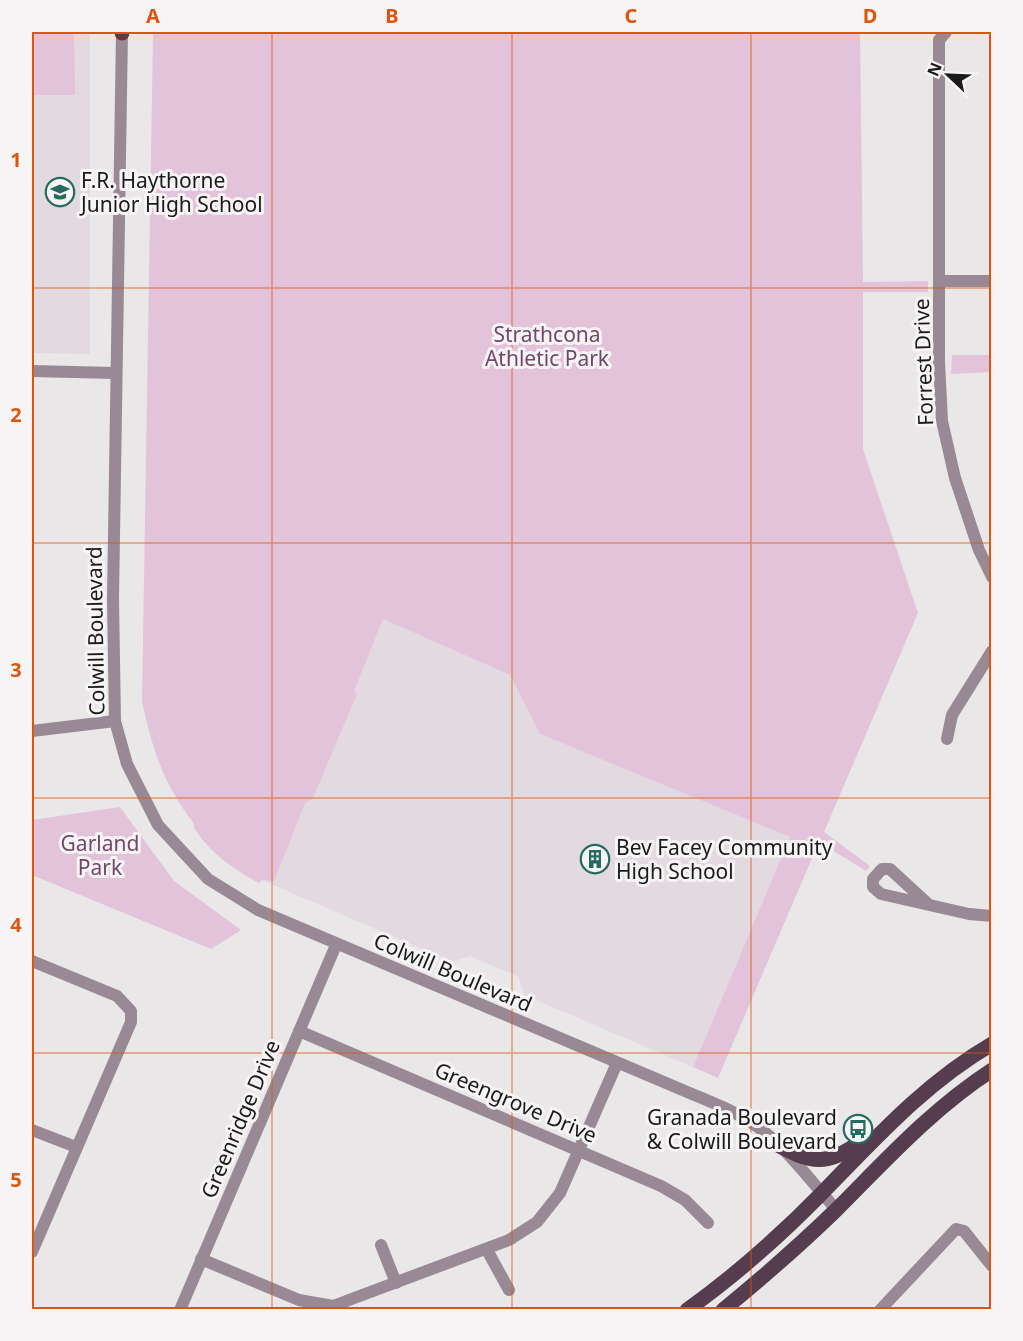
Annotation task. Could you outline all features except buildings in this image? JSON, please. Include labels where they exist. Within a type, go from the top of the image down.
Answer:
[{"type":"main road","points":[[774,1143],[800,1158],[821,1161],[843,1154],[897,1115],[942,1078],[992,1044]]},
{"type":"main road","points":[[723,1310],[798,1246],[917,1128],[957,1093],[992,1070]]},
{"type":"main road","points":[[687,1310],[776,1238],[822,1194],[897,1115]]},
{"type":"street","name":"Colwill Boulevard","points":[[122,32],[115,373],[113,599],[115,721],[127,764],[141,796],[158,825],[183,855],[208,879],[239,900],[336,945],[721,1107],[757,1127],[836,1209]]},
{"type":"street","name":"Forrest Drive","points":[[939,34],[941,281],[939,362],[942,421],[955,478],[979,550],[992,577]]},
{"type":"street","name":"Forrest Drive","points":[[941,281],[992,281]]},
{"type":"street","points":[[32,371],[115,373]]},
{"type":"street","points":[[947,739],[952,715],[992,651]]},
{"type":"street","points":[[32,731],[115,721]]},
{"type":"street","points":[[928,904],[992,916]]},
{"type":"street","name":"Greenridge Drive","points":[[180,1310],[336,945]]},
{"type":"street","points":[[32,961],[117,996],[131,1011],[131,1022],[32,1252]]},
{"type":"street","name":"Greengrove Drive","points":[[299,1031],[661,1186],[685,1200],[708,1223]]},
{"type":"street","points":[[201,1259],[299,1300],[333,1308],[487,1250],[523,1232],[546,1213],[560,1193],[617,1063]]},
{"type":"street","points":[[32,1130],[76,1148]]},
{"type":"street","points":[[880,1310],[956,1229],[964,1231],[992,1266]]},
{"type":"street","points":[[381,1245],[396,1283]]},
{"type":"street","points":[[487,1250],[509,1290]]},
{"type":"shaded area","name":"F.R. Haythorne Junior High School","points":[[32,32],[90,32],[90,354],[32,353]]},
{"type":"shaded area","name":"Bev Facey Community High School","points":[[377,616],[510,675],[540,734],[790,837],[693,1067],[524,995],[519,977],[470,956],[452,962],[262,880]]},
{"type":"green space","points":[[32,32],[74,32],[75,95],[32,95]]},
{"type":"green space","name":"Strathcona Athletic Park","points":[[153,32],[860,32],[863,282],[928,281],[928,292],[863,292],[863,449],[918,613],[824,832],[870,866],[866,871],[819,842],[718,1078],[693,1067],[790,837],[540,734],[510,675],[383,619],[354,691],[357,694],[313,798],[305,803],[274,881],[262,880],[259,883],[215,853],[194,828],[194,824],[174,794],[155,752],[142,702]]},
{"type":"green space","points":[[952,355],[991,355],[991,372],[951,374]]},
{"type":"green space","name":"Garland Park","points":[[120,807],[174,881],[241,930],[211,949],[32,875],[32,820]]},
{"type":"place","name":"F.R. Haythorne Junior High School","points":[[60,192]]},
{"type":"place","name":"Bev Facey Community High School","points":[[595,859]]},
{"type":"place","name":"Granada Boulevard & Colwill Boulevard","points":[[858,1129]]}]
